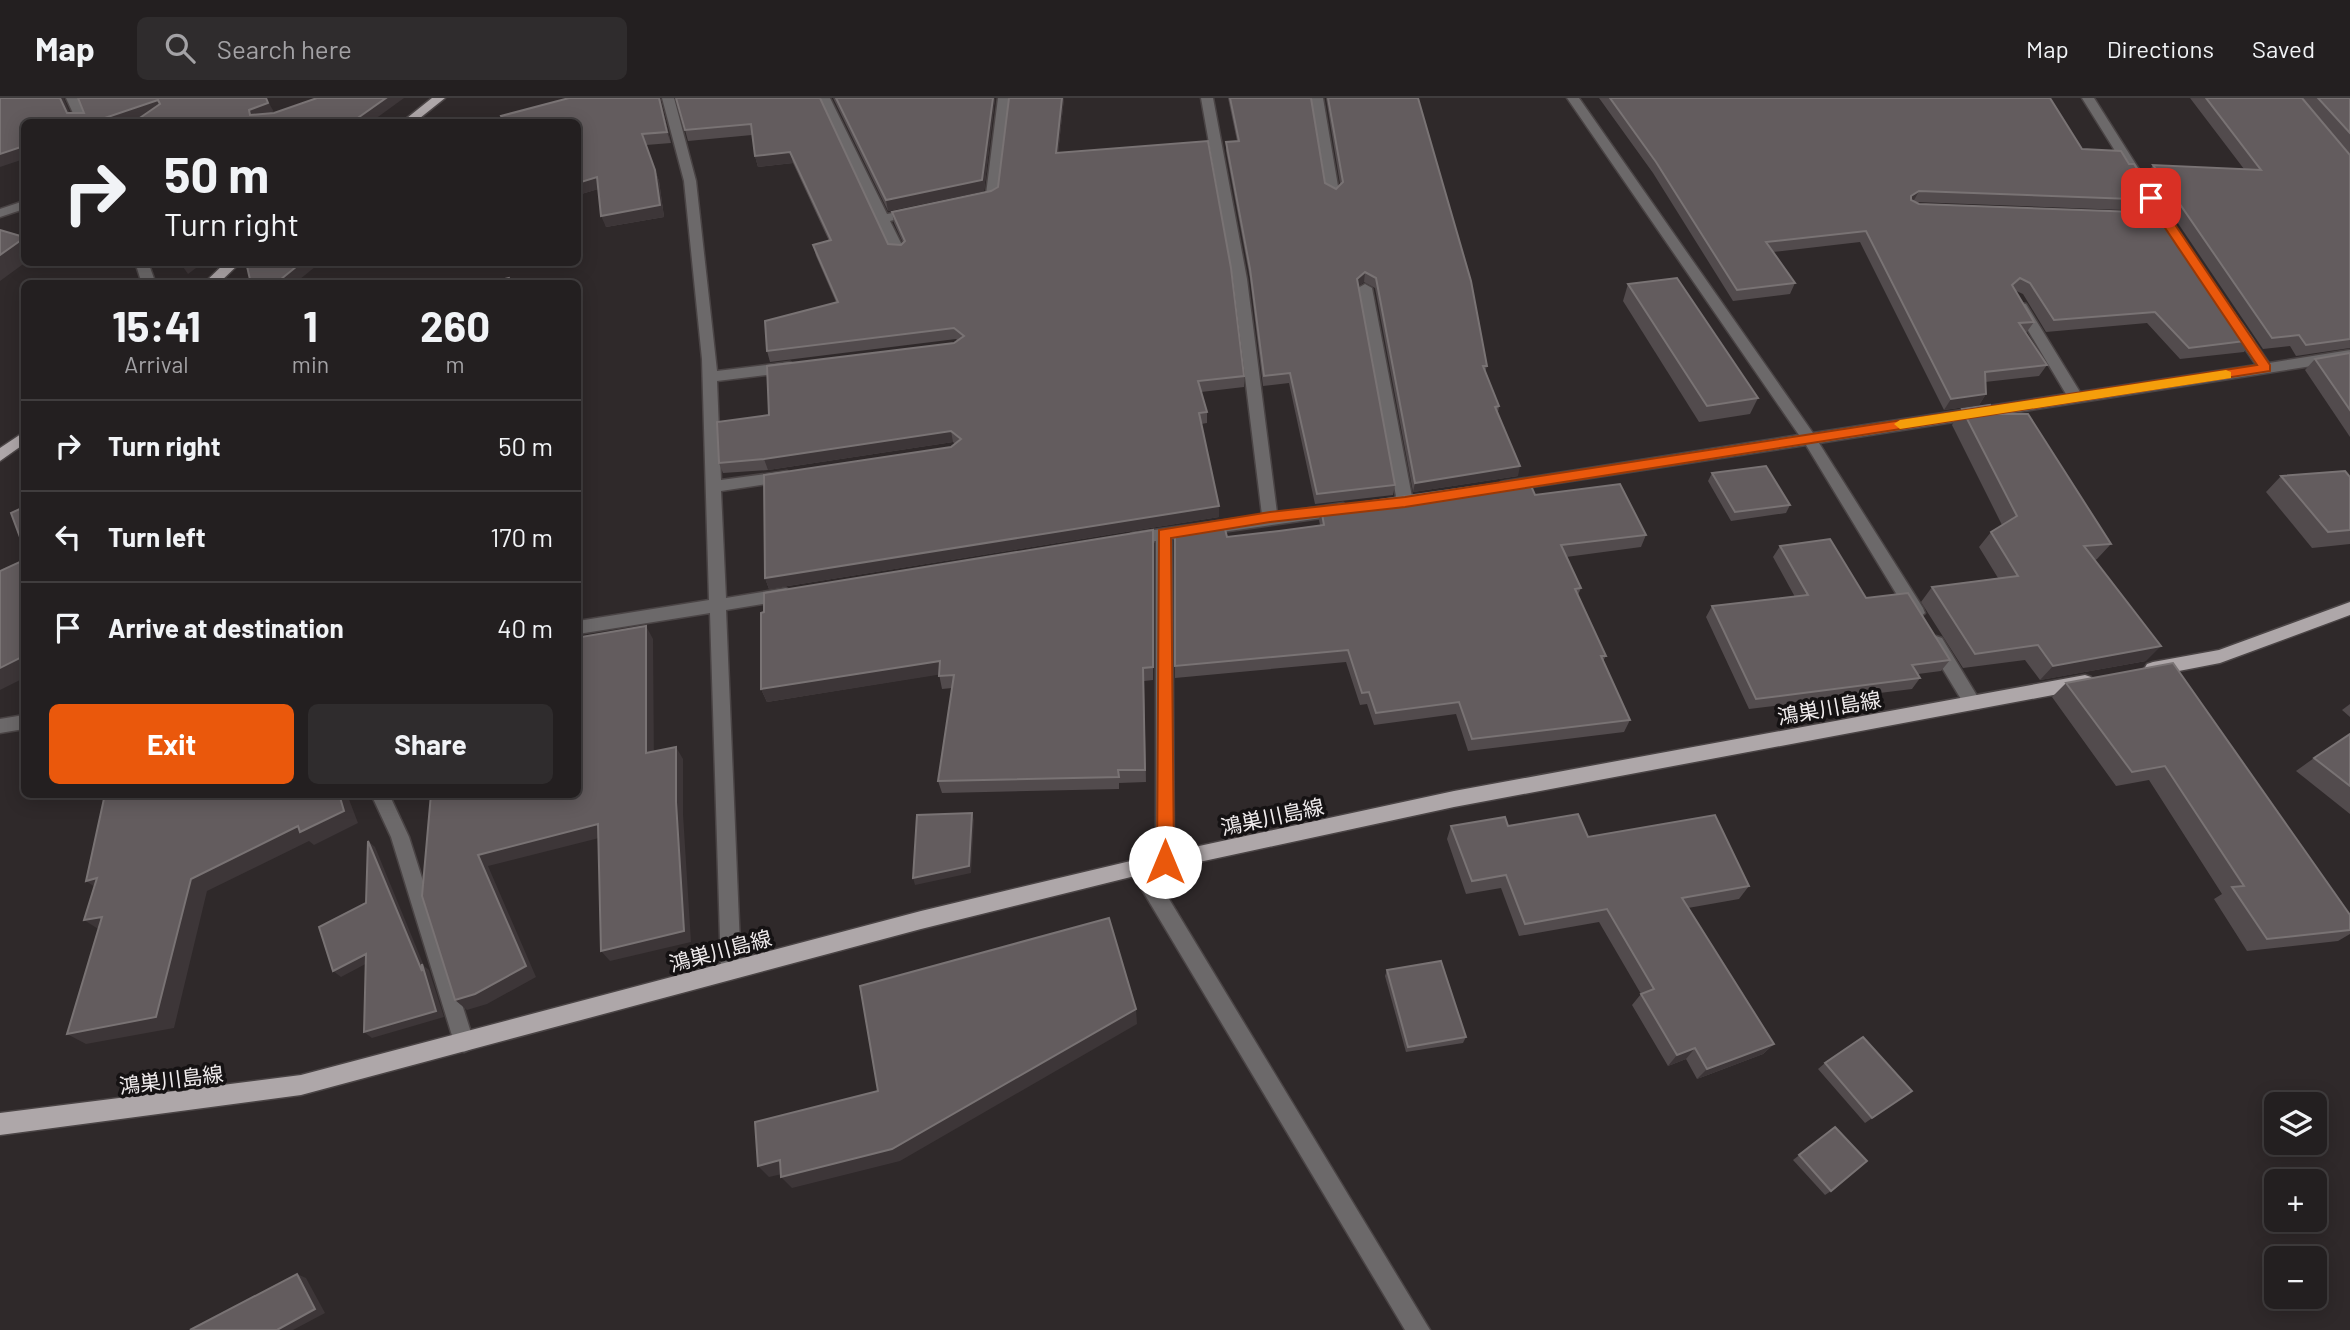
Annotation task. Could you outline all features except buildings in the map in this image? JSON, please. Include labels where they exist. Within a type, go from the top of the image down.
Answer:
[{"type":"main road","points":[[412,119],[439,98]]},
{"type":"main road","points":[[214,280],[230,266]]},
{"type":"main road","points":[[0,456],[21,438]]},
{"type":"main road","points":[[2131,673],[2220,656],[2350,608]]},
{"type":"main road","name":"鴻巣川島線","points":[[0,1124],[301,1085],[920,920],[1139,867],[1454,799],[2105,678]]},
{"type":"street","points":[[72,98],[82,119]]},
{"type":"street","points":[[824,98],[898,251]]},
{"type":"street","points":[[965,202],[992,196],[1004,98]]},
{"type":"street","points":[[1207,98],[1240,279],[1270,517]]},
{"type":"street","points":[[1317,98],[1334,192]]},
{"type":"street","points":[[1573,98],[1809,438],[1973,704]]},
{"type":"street","points":[[2088,98],[2156,218],[2179,241]]},
{"type":"street","points":[[672,100],[690,181],[710,377],[731,970]]},
{"type":"street","points":[[0,213],[21,206]]},
{"type":"street","points":[[883,219],[924,211]]},
{"type":"street","points":[[1365,288],[1405,502]]},
{"type":"street","points":[[2014,295],[2076,398]]},
{"type":"street","points":[[2226,310],[2265,368]]},
{"type":"street","points":[[1486,489],[2350,355]]},
{"type":"street","points":[[710,377],[806,365]]},
{"type":"street","points":[[715,487],[807,472]]},
{"type":"street","points":[[1110,543],[1270,517],[1365,506]]},
{"type":"street","points":[[1164,534],[1165,862]]},
{"type":"street","points":[[581,627],[799,592]]},
{"type":"street","points":[[0,726],[21,722]]},
{"type":"street","points":[[382,798],[400,837],[464,1042]]},
{"type":"street","points":[[1139,867],[1418,1330]]},
{"type":"slow traffic","points":[[1900,424],[2226,375]]},
{"type":"route","points":[[1165,862],[1164,534],[1270,517],[1405,502],[2265,368],[2151,198]]}]
